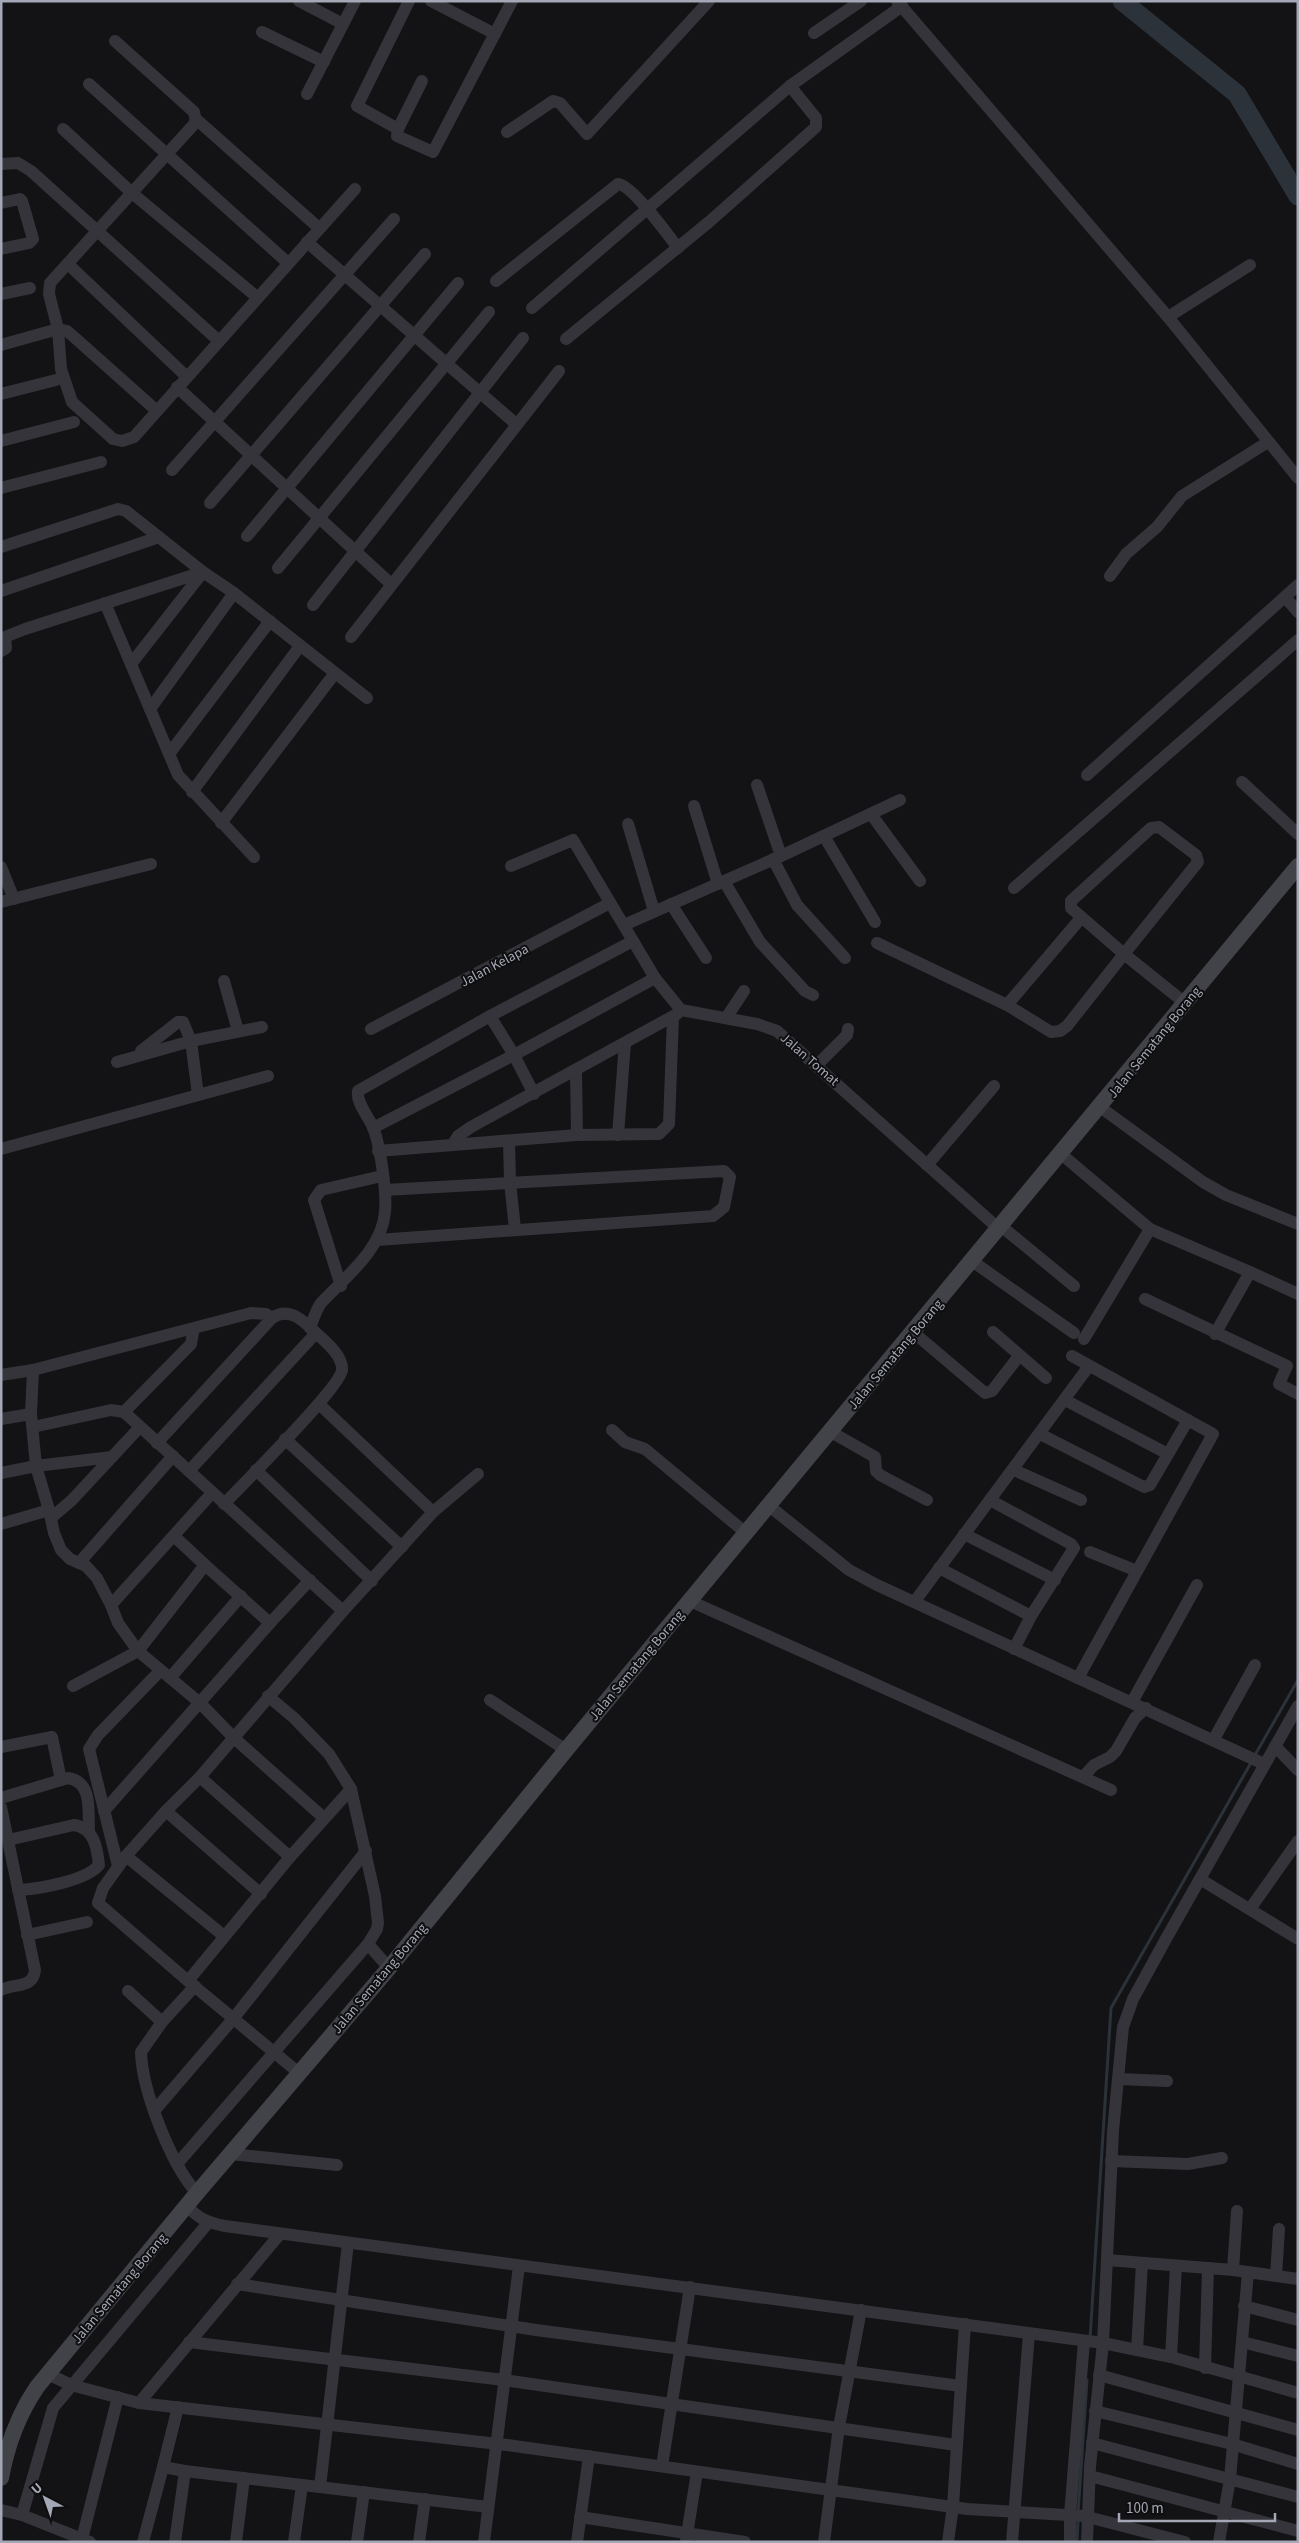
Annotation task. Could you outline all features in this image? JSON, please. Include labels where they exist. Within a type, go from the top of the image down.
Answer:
[{"type":"street","points":[[299,1],[344,24]]},
{"type":"street","points":[[308,94],[355,1]]},
{"type":"street","points":[[398,129],[357,106],[409,1]]},
{"type":"street","points":[[431,1],[495,34]]},
{"type":"street","points":[[422,81],[398,129],[398,137],[433,151],[512,1]]},
{"type":"street","points":[[507,132],[554,101],[560,103],[587,134],[709,1]]},
{"type":"street","points":[[814,33],[861,1]]},
{"type":"street","points":[[532,308],[790,86],[900,4],[1168,318],[1298,478]]},
{"type":"street","points":[[262,32],[324,62]]},
{"type":"street","points":[[116,41],[191,109],[196,119],[319,228]]},
{"type":"street","points":[[89,84],[288,264]]},
{"type":"street","points":[[566,339],[678,248],[816,126],[816,118],[790,86]]},
{"type":"street","points":[[196,119],[194,125],[50,283],[49,294],[58,330],[61,369],[72,402],[108,435],[122,441],[134,437],[355,189]]},
{"type":"street","points":[[63,129],[132,193],[258,298]]},
{"type":"street","points":[[1,164],[18,163],[31,171],[219,341]]},
{"type":"street","points":[[496,281],[614,186],[622,184],[648,210],[678,248]]},
{"type":"street","points":[[1,204],[20,199],[22,201],[33,239],[29,243],[1,250]]},
{"type":"street","points":[[172,470],[394,219]]},
{"type":"street","points":[[307,242],[516,424]]},
{"type":"street","points":[[210,503],[426,254]]},
{"type":"street","points":[[68,264],[186,377]]},
{"type":"street","points":[[1168,318],[1250,264]]},
{"type":"street","points":[[247,536],[458,283]]},
{"type":"street","points":[[1,294],[30,288]]},
{"type":"street","points":[[278,568],[488,312]]},
{"type":"street","points":[[1,346],[58,330],[67,332],[157,411]]},
{"type":"street","points":[[313,605],[482,394],[523,338]]},
{"type":"street","points":[[351,637],[559,371]]},
{"type":"street","points":[[1,394],[56,380]]},
{"type":"street","points":[[178,387],[354,552],[391,584]]},
{"type":"street","points":[[1,441],[74,422]]},
{"type":"street","points":[[1110,576],[1126,554],[1157,527],[1182,496],[1268,442]]},
{"type":"street","points":[[1,488],[101,462]]},
{"type":"street","points":[[1,546],[118,509],[126,511],[367,698]]},
{"type":"street","points":[[1,591],[159,537]]},
{"type":"street","points":[[1,652],[6,648],[3,632],[204,572]]},
{"type":"street","points":[[131,664],[204,572]]},
{"type":"street","points":[[1087,775],[1298,585]]},
{"type":"street","points":[[150,709],[234,593]]},
{"type":"street","points":[[1285,597],[1298,612]]},
{"type":"street","points":[[105,603],[178,775],[254,857]]},
{"type":"street","points":[[169,754],[270,621]]},
{"type":"street","points":[[1014,888],[1298,640]]},
{"type":"street","points":[[192,792],[300,646]]},
{"type":"street","points":[[222,823],[335,673]]},
{"type":"street","points":[[1242,782],[1298,834]]},
{"type":"street","points":[[757,785],[777,858],[797,905],[845,958]]},
{"type":"street","points":[[624,925],[777,858],[900,800]]},
{"type":"street","points":[[694,806],[721,882],[760,942],[805,991],[813,995]]},
{"type":"street","points":[[871,814],[920,881]]},
{"type":"street","points":[[628,824],[654,911]]},
{"type":"street","points":[[877,944],[1007,1005],[1052,1032],[1060,1031],[1124,954],[1198,862],[1196,855],[1159,827],[1151,828],[1073,898],[1071,908],[1124,954],[1186,1003]]},
{"type":"street","points":[[824,836],[875,922]]},
{"type":"street","points":[[378,1151],[577,1135],[660,1134],[669,1124],[677,1014],[574,840],[511,866]]},
{"type":"street","points":[[1,868],[8,900],[151,864]]},
{"type":"street","name":"Jalan Sematang Borang","points":[[1,2478],[13,2431],[26,2403],[48,2374],[188,2207],[195,2191],[231,2154],[296,2069],[690,1601],[738,1526],[768,1506],[831,1432],[1298,866]]},
{"type":"street","name":"Jalan Kelapa","points":[[374,1028],[610,903]]},
{"type":"street","points":[[671,904],[706,958]]},
{"type":"street","points":[[1007,1005],[1081,918]]},
{"type":"street","points":[[189,1471],[313,1331],[320,1305],[340,1286],[377,1240],[385,1212],[385,1190],[373,1128],[358,1097],[361,1088],[490,1016],[633,941]]},
{"type":"street","points":[[373,1128],[514,1055],[655,978]]},
{"type":"street","points":[[224,981],[238,1031]]},
{"type":"street","points":[[726,1018],[744,992]]},
{"type":"street","points":[[453,1144],[467,1130],[677,1014]]},
{"type":"street","name":"Jalan Tomat","points":[[677,1014],[726,1018],[763,1025],[777,1031],[999,1227],[1074,1286]]},
{"type":"street","points":[[490,1016],[514,1055],[534,1094]]},
{"type":"street","points":[[137,1055],[180,1021],[184,1023],[191,1041],[198,1095]]},
{"type":"street","points":[[117,1062],[191,1041],[262,1027]]},
{"type":"street","points":[[817,1065],[847,1035],[848,1029]]},
{"type":"street","points":[[618,1135],[625,1043]]},
{"type":"street","points":[[576,1071],[577,1135]]},
{"type":"street","points":[[1,1149],[268,1076]]},
{"type":"street","points":[[927,1165],[994,1086]]},
{"type":"street","points":[[1100,1107],[1204,1182],[1226,1195],[1298,1224]]},
{"type":"street","points":[[509,1141],[510,1182],[515,1229]]},
{"type":"street","points":[[1060,1153],[1150,1229],[1298,1294]]},
{"type":"street","points":[[377,1240],[713,1216],[724,1207],[730,1177],[724,1171],[385,1190]]},
{"type":"street","points":[[340,1286],[314,1200],[315,1196],[324,1189],[382,1176]]},
{"type":"street","points":[[972,1261],[1079,1336],[1150,1229]]},
{"type":"street","points":[[1216,1334],[1250,1272]]},
{"type":"street","points":[[1145,1299],[1287,1366],[1278,1384],[1298,1394]]},
{"type":"street","points":[[158,1443],[272,1318],[283,1312],[288,1313],[313,1331],[339,1359],[342,1370],[319,1404],[224,1504]]},
{"type":"street","points":[[1,1375],[33,1370],[251,1313],[266,1314],[272,1318]]},
{"type":"street","points":[[124,1412],[191,1344],[193,1333],[191,1329]]},
{"type":"street","points":[[913,1332],[985,1393],[992,1391],[1019,1356]]},
{"type":"street","points":[[993,1332],[1046,1378]]},
{"type":"street","points":[[1072,1356],[1213,1434],[1078,1678]]},
{"type":"street","points":[[915,1601],[1014,1470],[1089,1366]]},
{"type":"street","points":[[33,1370],[31,1414],[36,1466],[54,1533],[61,1550],[70,1559],[80,1563],[97,1578],[118,1623],[138,1652],[200,1703],[234,1738],[324,1818]]},
{"type":"street","points":[[1065,1400],[1168,1454]]},
{"type":"street","points":[[319,1404],[433,1512]]},
{"type":"street","points":[[33,1427],[111,1410],[124,1412],[139,1428],[173,1456],[343,1611]]},
{"type":"street","points":[[1,1419],[31,1414]]},
{"type":"street","points":[[1040,1434],[1144,1487],[1150,1485],[1188,1420]]},
{"type":"street","points":[[1,1524],[50,1514],[72,1500],[139,1428]]},
{"type":"street","points":[[612,1430],[625,1442],[645,1450],[738,1526]]},
{"type":"street","points":[[831,1432],[875,1457],[876,1471],[880,1476],[927,1500]]},
{"type":"street","points":[[285,1439],[402,1547]]},
{"type":"street","points":[[80,1563],[173,1456]]},
{"type":"street","points":[[1,1473],[36,1466],[112,1457]]},
{"type":"street","points":[[256,1470],[372,1580]]},
{"type":"street","points":[[1014,1470],[1081,1500]]},
{"type":"street","points":[[296,2069],[233,2019],[98,1903],[103,1888],[126,1856],[166,1811],[200,1777],[343,1611],[433,1512],[478,1474]]},
{"type":"street","points":[[111,1605],[175,1537],[212,1493]]},
{"type":"street","points":[[990,1500],[1073,1546],[1055,1580],[1031,1616],[1014,1649]]},
{"type":"street","points":[[768,1506],[849,1570],[876,1585],[915,1601],[1014,1649],[1257,1760]]},
{"type":"street","points":[[964,1534],[1055,1580]]},
{"type":"street","points":[[175,1537],[270,1623]]},
{"type":"street","points":[[1090,1552],[1137,1571]]},
{"type":"street","points":[[73,1686],[138,1652],[205,1565]]},
{"type":"street","points":[[939,1568],[1031,1616]]},
{"type":"street","points":[[104,1811],[310,1580]]},
{"type":"street","points":[[1132,1702],[1197,1585]]},
{"type":"street","points":[[118,1866],[89,1749],[98,1735],[165,1675],[241,1596]]},
{"type":"street","points":[[690,1601],[1111,1790]]},
{"type":"street","points":[[1214,1739],[1255,1665]]},
{"type":"street","points":[[180,2169],[370,1946],[377,1930],[378,1922],[366,1851],[351,1788],[332,1758],[294,1718],[268,1696]]},
{"type":"street","points":[[490,1700],[566,1750]]},
{"type":"street","points":[[1083,1777],[1094,1765],[1110,1757],[1116,1751],[1135,1718],[1146,1708]]},
{"type":"street","points":[[1086,2542],[1079,2516],[1093,2342],[1106,2260],[1111,2162],[1123,2027],[1133,1999],[1200,1879],[1257,1760],[1275,1746],[1297,1710]]},
{"type":"street","points":[[1,1747],[52,1737],[61,1780]]},
{"type":"street","points":[[1275,1746],[1298,1770]]},
{"type":"street","points":[[200,1777],[290,1857]]},
{"type":"street","points":[[1,1798],[61,1780],[76,1779],[84,1785],[86,1791],[90,1831],[99,1865],[89,1874],[56,1884],[18,1890]]},
{"type":"street","points":[[195,2191],[180,2169],[154,2111],[141,2052],[224,1936],[351,1788]]},
{"type":"street","points":[[1,1808],[35,1970],[34,1978],[30,1983],[1,1990]]},
{"type":"street","points":[[166,1811],[261,1894]]},
{"type":"street","points":[[8,1840],[74,1825],[84,1826],[90,1831]]},
{"type":"street","points":[[1250,1909],[1298,1841]]},
{"type":"street","points":[[154,2111],[233,2019],[366,1851]]},
{"type":"street","points":[[126,1856],[224,1936]]},
{"type":"street","points":[[1200,1879],[1296,1934]]},
{"type":"street","points":[[27,1935],[87,1922]]},
{"type":"street","points":[[370,1946],[385,1964]]},
{"type":"street","points":[[128,1991],[162,2022]]},
{"type":"street","points":[[1118,2079],[1167,2081]]},
{"type":"street","points":[[231,2154],[337,2165]]},
{"type":"street","points":[[1111,2162],[1188,2164],[1222,2158]]},
{"type":"street","points":[[188,2207],[208,2223],[280,2234],[1093,2342],[1171,2357],[1239,2378],[1298,2393]]},
{"type":"street","points":[[1233,2270],[1237,2211]]},
{"type":"street","points":[[22,2515],[50,2414],[71,2385],[208,2223]]},
{"type":"street","points":[[1276,2276],[1278,2229]]},
{"type":"street","points":[[139,2403],[280,2234]]},
{"type":"street","points":[[320,2487],[348,2243]]},
{"type":"street","points":[[1106,2260],[1233,2270],[1298,2279]]},
{"type":"street","points":[[1137,2350],[1142,2263]]},
{"type":"street","points":[[484,2542],[519,2266]]},
{"type":"street","points":[[1171,2357],[1176,2266]]},
{"type":"street","points":[[1205,2368],[1208,2268]]},
{"type":"street","points":[[1219,2542],[1230,2480],[1234,2413],[1239,2378],[1248,2272]]},
{"type":"street","points":[[237,2284],[342,2298],[511,2326],[961,2386]]},
{"type":"street","points":[[662,2466],[682,2348],[690,2287]]},
{"type":"street","points":[[1244,2306],[1298,2320]]},
{"type":"street","points":[[824,2542],[839,2427],[861,2310]]},
{"type":"street","points":[[948,2542],[953,2506],[965,2324]]},
{"type":"street","points":[[1012,2542],[1029,2334]]},
{"type":"street","points":[[189,2342],[504,2380],[956,2444]]},
{"type":"street","points":[[1070,2542],[1090,2476],[1099,2375],[1093,2342]]},
{"type":"street","points":[[1242,2342],[1298,2356]]},
{"type":"street","points":[[48,2374],[71,2385],[139,2403],[496,2443],[953,2506],[1079,2516],[1184,2542]]},
{"type":"street","points":[[1099,2375],[1298,2430]]},
{"type":"street","points":[[1,2510],[22,2515],[86,2540],[118,2397]]},
{"type":"street","points":[[143,2542],[178,2407]]},
{"type":"street","points":[[1095,2411],[1232,2444],[1298,2464]]},
{"type":"street","points":[[1092,2443],[1298,2497]]},
{"type":"street","points":[[577,2542],[589,2456]]},
{"type":"street","points":[[163,2467],[488,2507]]},
{"type":"street","points":[[175,2542],[185,2471]]},
{"type":"street","points":[[687,2538],[697,2472]]},
{"type":"street","points":[[1090,2476],[1298,2531]]},
{"type":"street","points":[[236,2542],[244,2478]]},
{"type":"street","points":[[294,2542],[302,2485]]},
{"type":"street","points":[[357,2542],[364,2492]]},
{"type":"street","points":[[419,2542],[424,2500]]},
{"type":"street","points":[[580,2517],[687,2538],[745,2542]]},
{"type":"waterway","points":[[1122,1],[1237,94],[1298,196]]},
{"type":"waterway","points":[[1255,1755],[1298,1680]]},
{"type":"waterway","points":[[1090,2339],[1111,2008],[1252,1761]]},
{"type":"waterway","points":[[1078,2514],[1087,2380]]},
{"type":"waterway","points":[[1077,2542],[1078,2520]]}]
